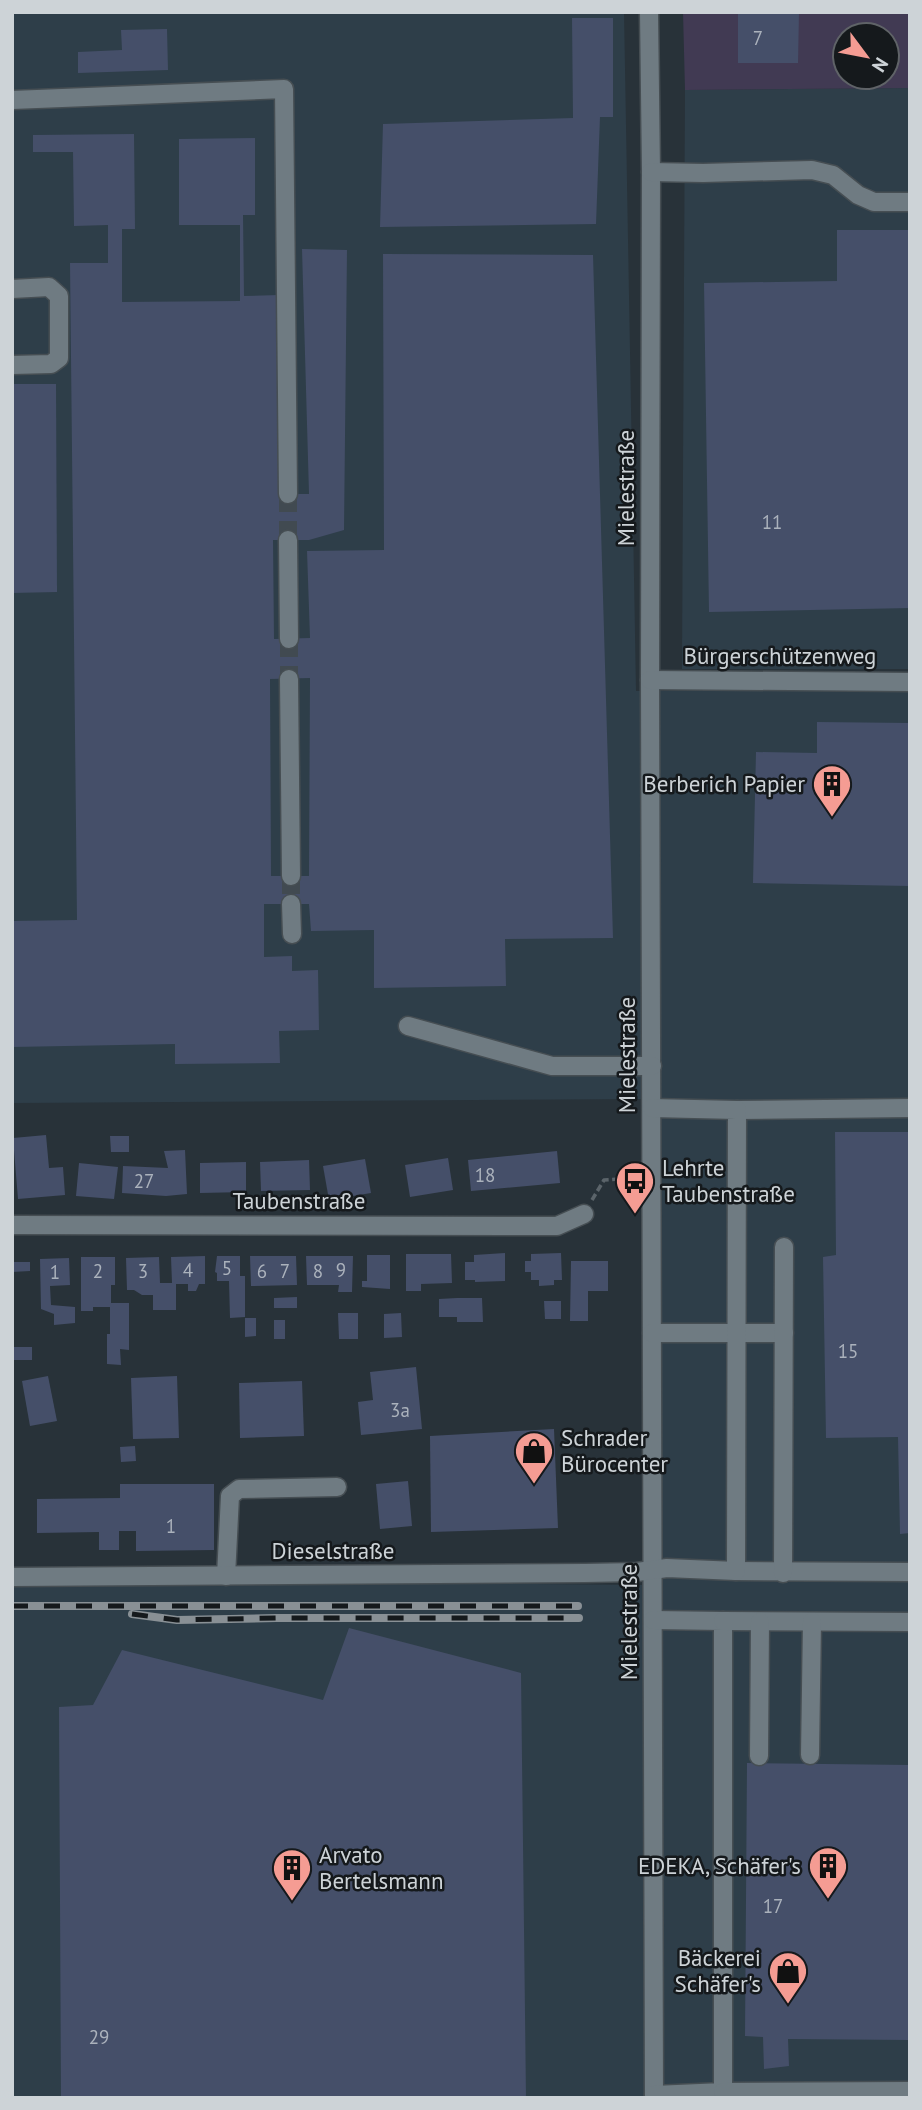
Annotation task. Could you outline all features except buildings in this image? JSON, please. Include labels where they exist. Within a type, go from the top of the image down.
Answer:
[{"type":"street","name":"Mielestraße","points":[[649,12],[654,2096]]},
{"type":"street","points":[[12,100],[284,89],[288,494]]},
{"type":"street","points":[[651,172],[812,170],[833,175],[858,195],[874,202],[910,202]]},
{"type":"street","points":[[12,289],[49,287],[59,296],[59,358],[51,364],[12,365]]},
{"type":"street","points":[[288,540],[289,639]]},
{"type":"street","points":[[289,679],[291,876]]},
{"type":"street","name":"Bürgerschützenweg","points":[[650,680],[910,682]]},
{"type":"street","points":[[291,904],[292,934]]},
{"type":"street","points":[[408,1026],[552,1066],[652,1066]]},
{"type":"street","points":[[652,1108],[910,1108]]},
{"type":"street","points":[[736,1571],[737,1110]]},
{"type":"street","name":"Taubenstraße","points":[[12,1225],[557,1226],[584,1214]]},
{"type":"street","points":[[783,1247],[783,1573]]},
{"type":"street","points":[[652,1333],[784,1333]]},
{"type":"street","points":[[226,1576],[230,1496],[239,1489],[337,1488]]},
{"type":"street","name":"Dieselstraße","points":[[12,1577],[637,1572],[667,1568],[783,1573],[910,1572]]},
{"type":"street","points":[[653,1620],[910,1622]]},
{"type":"street","points":[[723,1620],[723,2092]]},
{"type":"street","points":[[760,1622],[760,1756]]},
{"type":"street","points":[[810,1755],[812,1622]]},
{"type":"street","points":[[654,2096],[723,2092],[910,2091]]},
{"type":"path","points":[[584,1214],[604,1180],[652,1179]]},
{"type":"shaded area","points":[[12,12],[624,12],[636,691],[910,689],[910,2098],[12,2098],[12,1579],[642,1585],[645,1099],[12,1103]]},
{"type":"shaded area","points":[[683,12],[910,12],[910,88],[901,88],[901,21],[831,21],[831,89],[685,90]]},
{"type":"shaded area","points":[[901,88],[910,88],[910,669],[682,669],[685,90],[901,91]]},
{"type":"tunnel","points":[[288,494],[288,540]]},
{"type":"tunnel","points":[[289,639],[289,679]]},
{"type":"tunnel","points":[[291,876],[291,904]]},
{"type":"railway","points":[[12,1606],[578,1606]]},
{"type":"railway","points":[[132,1614],[177,1620],[579,1618]]},
{"type":"place","name":"Berberich Papier","points":[[832,818]]},
{"type":"place","name":"Lehrte Taubenstraße","points":[[635,1215]]},
{"type":"place","name":"Schrader Bürocenter","points":[[534,1485]]},
{"type":"place","name":"EDEKA, Schäfer's","points":[[828,1900]]},
{"type":"place","name":"Arvato Bertelsmann","points":[[292,1902]]},
{"type":"place","name":"Bäckerei Schäfer's","points":[[788,2005]]}]
